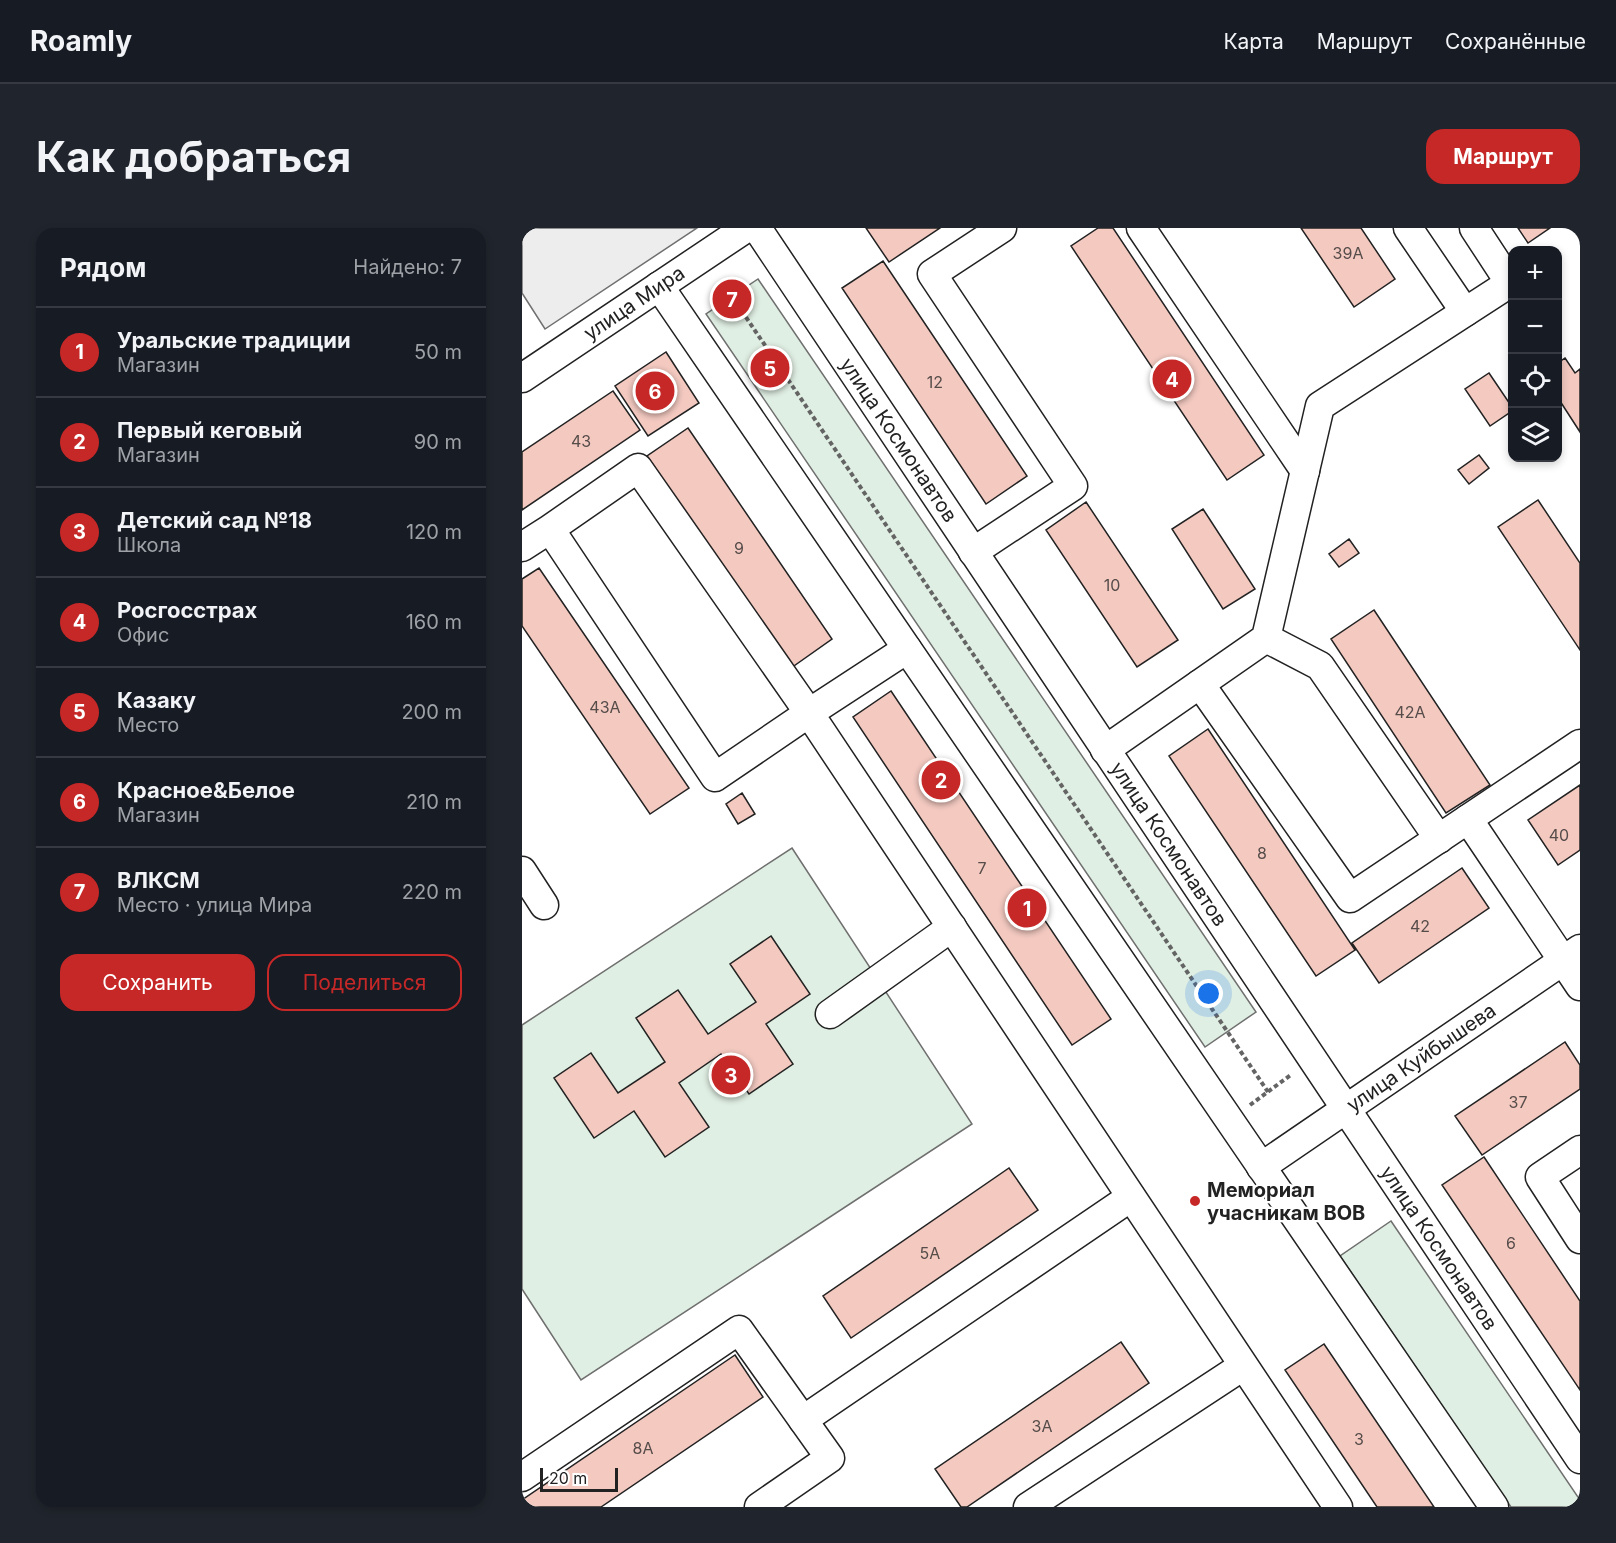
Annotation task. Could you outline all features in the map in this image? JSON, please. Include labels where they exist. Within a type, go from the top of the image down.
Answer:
[{"type":"street","name":"улица Мира","points":[[526,367],[659,286],[746,228]]},
{"type":"street","name":"улица Космонавтов","points":[[757,228],[1580,1459]]},
{"type":"street","points":[[973,552],[1073,486],[932,274],[1002,228]]},
{"type":"street","points":[[1141,228],[1305,471]]},
{"type":"street","points":[[1408,228],[1465,312]]},
{"type":"street","points":[[1105,750],[1266,638],[1320,406],[1510,283],[1474,228]]},
{"type":"street","points":[[659,286],[1494,1507]]},
{"type":"street","points":[[522,547],[638,468],[809,713],[1338,1507]]},
{"type":"street","points":[[550,529],[715,777],[907,649]]},
{"type":"street","points":[[1266,638],[1320,666],[1439,838]]},
{"type":"street","points":[[1200,684],[1350,898],[1580,744]]},
{"type":"street","points":[[1468,819],[1571,955],[1580,986]]},
{"type":"street","points":[[522,871],[544,905]]},
{"type":"street","points":[[830,1014],[952,927]]},
{"type":"street","name":"улица Куйбышева","points":[[1261,1167],[1571,955]]},
{"type":"street","points":[[1580,1150],[1540,1177],[1580,1239]]},
{"type":"street","points":[[803,1420],[1131,1197]]},
{"type":"street","points":[[522,1477],[739,1330],[830,1458],[759,1507]]},
{"type":"street","points":[[1028,1507],[1244,1366]]},
{"type":"path","points":[[725,285],[1268,1092]]},
{"type":"path","points":[[1228,1120],[1312,1060]]},
{"type":"green space","points":[[758,279],[1256,1012],[1205,1047],[706,314]]},
{"type":"green space","points":[[792,848],[972,1124],[581,1380],[522,1289],[522,1025]]},
{"type":"green space","points":[[1391,1221],[1580,1500],[1580,1507],[1511,1507],[1340,1256]]},
{"type":"shaded area","points":[[522,228],[697,228],[545,329],[522,293]]},
{"type":"building","points":[[866,228],[940,228],[889,262]]},
{"type":"building","points":[[1098,228],[1113,228],[1264,455],[1227,480],[1071,246]]},
{"type":"building","points":[[1301,228],[1361,228],[1395,279],[1354,307]]},
{"type":"building","points":[[1518,228],[1550,228],[1528,243]]},
{"type":"building","points":[[883,261],[1027,476],[986,504],[842,288]]},
{"type":"building","points":[[666,352],[699,403],[648,436],[615,386]]},
{"type":"building","points":[[1565,358],[1575,373],[1580,369],[1580,432],[1562,404],[1562,360]]},
{"type":"building","points":[[1489,373],[1508,401],[1508,414],[1490,426],[1465,389]]},
{"type":"building","points":[[613,391],[640,430],[522,510],[522,452]]},
{"type":"building","points":[[688,428],[832,639],[791,668],[647,456]]},
{"type":"building","points":[[1479,455],[1489,468],[1469,484],[1458,470]]},
{"type":"building","points":[[1538,500],[1580,563],[1580,650],[1498,527]]},
{"type":"building","points":[[1086,502],[1178,640],[1137,667],[1046,530]]},
{"type":"building","points":[[1203,509],[1255,589],[1223,609],[1172,529]]},
{"type":"building","points":[[1349,539],[1359,553],[1339,567],[1329,554]]},
{"type":"building","points":[[539,568],[689,788],[650,814],[522,626],[522,579]]},
{"type":"building","points":[[1374,610],[1490,785],[1446,813],[1331,639]]},
{"type":"building","points":[[891,691],[1111,1019],[1072,1045],[853,717]]},
{"type":"building","points":[[1208,729],[1355,950],[1316,976],[1169,756]]},
{"type":"building","points":[[1580,785],[1580,850],[1558,865],[1528,820]]},
{"type":"building","points":[[742,793],[755,814],[738,824],[726,804]]},
{"type":"building","points":[[1462,868],[1489,908],[1379,983],[1352,943]]},
{"type":"building","points":[[771,936],[810,994],[766,1024],[793,1064],[749,1094],[721,1054],[679,1083],[709,1127],[665,1157],[634,1111],[594,1138],[554,1078],[591,1053],[618,1093],[665,1062],[636,1018],[678,990],[708,1034],[756,1002],[730,964]]},
{"type":"building","points":[[1565,1042],[1580,1065],[1580,1089],[1482,1155],[1455,1116]]},
{"type":"building","points":[[1484,1157],[1580,1301],[1580,1390],[1442,1185]]},
{"type":"building","points":[[1009,1168],[1038,1210],[851,1338],[823,1296]]},
{"type":"building","points":[[1121,1342],[1149,1383],[967,1507],[961,1507],[935,1469]]},
{"type":"building","points":[[1324,1344],[1434,1507],[1377,1507],[1285,1370]]},
{"type":"building","points":[[735,1355],[763,1397],[601,1507],[522,1507],[522,1500]]},
{"type":"place","name":"ВЛКСМ","points":[[732,299]]},
{"type":"place","name":"Казаку","points":[[770,368]]},
{"type":"place","name":"Росгосстрах","points":[[1172,379]]},
{"type":"place","name":"Красное&Белое","points":[[655,391]]},
{"type":"place","name":"Первый кеговый","points":[[941,780]]},
{"type":"place","name":"Уральские традиции","points":[[1027,908]]},
{"type":"place","name":"Детский сад №18","points":[[731,1075]]},
{"type":"place","name":"Мемориал учасникам ВОВ","points":[[1195,1201]]}]
